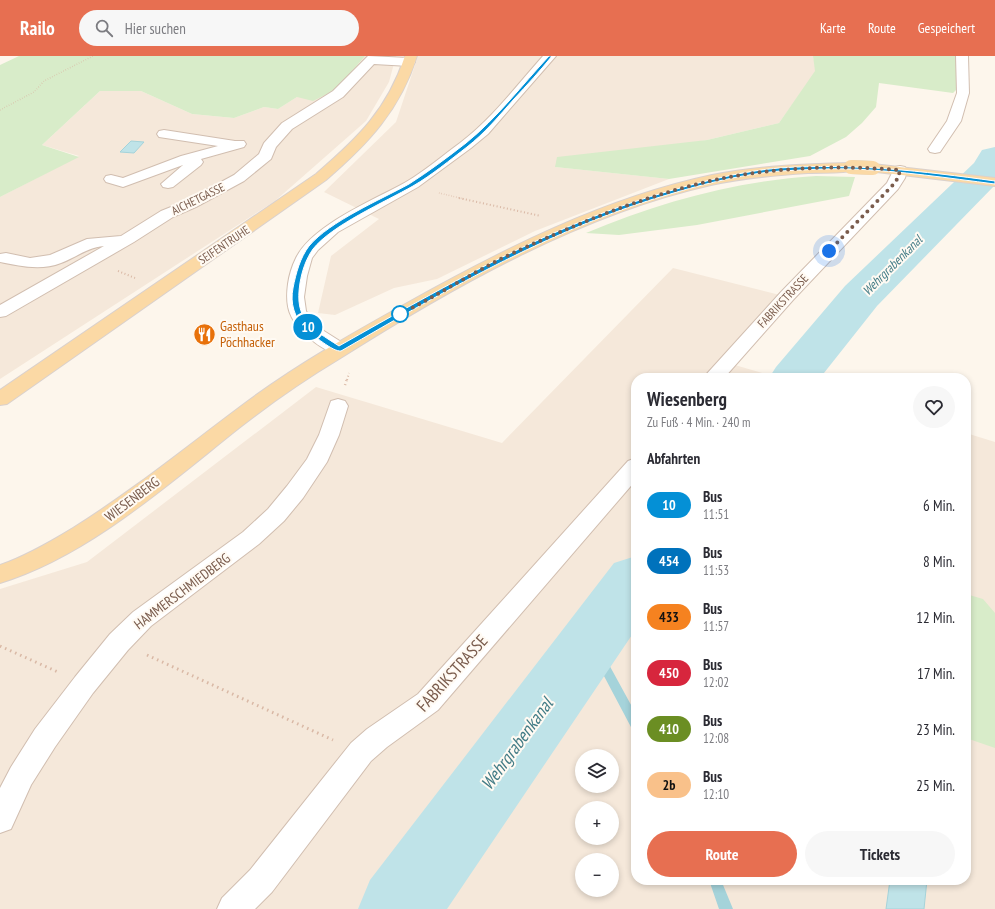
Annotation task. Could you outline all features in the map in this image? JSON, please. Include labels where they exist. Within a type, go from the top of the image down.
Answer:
[{"type":"main road","name":"SEIFENTRUHE","points":[[0,399],[321,178],[366,136],[391,104],[403,81],[410,59]]},
{"type":"main road","name":"WIESENBERG","points":[[2,573],[52,552],[106,519],[258,404],[339,349],[511,254],[579,224],[633,203],[712,180],[778,170],[851,167],[873,168],[995,182]]},
{"type":"street","points":[[339,349],[305,324],[297,311],[295,297],[298,276],[304,258],[312,247],[332,229],[413,184],[483,131],[550,56]]},
{"type":"street","points":[[935,149],[954,121],[963,93],[962,56]]},
{"type":"street","name":"AICHETGASSE","points":[[0,312],[128,239],[167,214],[191,204],[239,178],[266,156],[269,146],[287,126],[338,94],[363,67],[374,58],[410,59]]},
{"type":"street","points":[[164,134],[239,144],[269,146]]},
{"type":"street","points":[[111,179],[123,183],[186,159],[239,144]]},
{"type":"street","points":[[168,184],[210,152]]},
{"type":"street","name":"FABRIKSTRASSE","points":[[718,373],[787,296],[892,186],[898,178],[900,170]]},
{"type":"street","points":[[6,258],[30,263],[54,260],[93,242],[128,239]]},
{"type":"street","name":"HAMMERSCHMIEDBERG","points":[[0,819],[21,776],[45,738],[84,685],[119,642],[142,619],[251,538],[276,515],[295,492],[316,462],[329,435],[338,406]]},
{"type":"street","name":"FABRIKSTRASSE","points":[[233,909],[261,881],[361,752],[372,741],[414,714],[428,702],[631,472]]},
{"type":"street","points":[[0,796],[21,776]]},
{"type":"path","points":[[0,110],[34,92],[44,81],[93,56]]},
{"type":"path","points":[[413,184],[441,193],[579,224]]},
{"type":"path","points":[[92,260],[134,277],[157,290]]},
{"type":"path","points":[[119,642],[233,696],[361,752]]},
{"type":"path","points":[[0,646],[23,655],[84,685]]},
{"type":"shaded area","points":[[365,56],[396,56],[389,82],[366,121],[275,201],[0,379],[0,197],[79,156],[42,145],[100,91],[141,91],[192,114],[234,118],[264,107],[278,109],[297,97],[337,89]]},
{"type":"shaded area","points":[[418,56],[813,56],[816,71],[779,123],[707,140],[555,167],[669,179],[535,231],[437,279],[394,288],[335,315],[318,313],[331,256],[379,219],[324,192],[396,122]]},
{"type":"shaded area","points":[[673,268],[780,295],[728,363],[762,373],[631,373],[631,885],[971,885],[971,435],[995,442],[995,909],[0,909],[0,589],[87,562],[316,387],[502,443]]},
{"type":"green space","points":[[19,56],[365,56],[337,89],[313,101],[297,97],[278,109],[264,107],[234,118],[192,114],[141,91],[100,91],[42,145],[79,157],[0,197],[0,65]]},
{"type":"green space","points":[[813,56],[957,56],[956,90],[953,93],[879,83],[876,107],[862,123],[846,137],[810,156],[669,179],[555,167],[557,157],[707,140],[779,123],[815,71]]},
{"type":"green space","points":[[816,176],[855,177],[849,196],[697,225],[619,235],[586,233],[642,212],[699,195],[757,183]]},
{"type":"green space","points":[[971,595],[983,599],[995,613],[995,748],[971,740]]},
{"type":"water","points":[[131,141],[144,142],[134,153],[120,152]]},
{"type":"water","points":[[889,885],[926,885],[924,909],[886,909]]},
{"type":"waterway","name":"Wehrgrabenkanal","points":[[798,373],[861,296],[991,168],[995,158]]},
{"type":"waterway","name":"Wehrgrabenkanal","points":[[399,909],[631,587]]},
{"type":"waterway","points":[[591,642],[631,716]]},
{"type":"waterway","points":[[717,885],[726,909]]},
{"type":"bus line","name":"10","points":[[550,56],[483,131],[466,145],[413,184],[342,222],[322,237],[312,247],[304,258],[298,276],[295,297],[297,311],[305,324],[317,335],[339,349],[455,283],[511,254],[579,224],[633,203],[712,180],[778,170],[851,167],[900,170],[995,182]]},
{"type":"place","name":"Gasthaus Pöchhacker","points":[[205,334]]},
{"type":"route","points":[[400,314],[511,254],[579,224],[633,203],[678,189],[712,180],[778,170],[851,167],[900,170],[898,178],[892,186],[829,251]]}]
